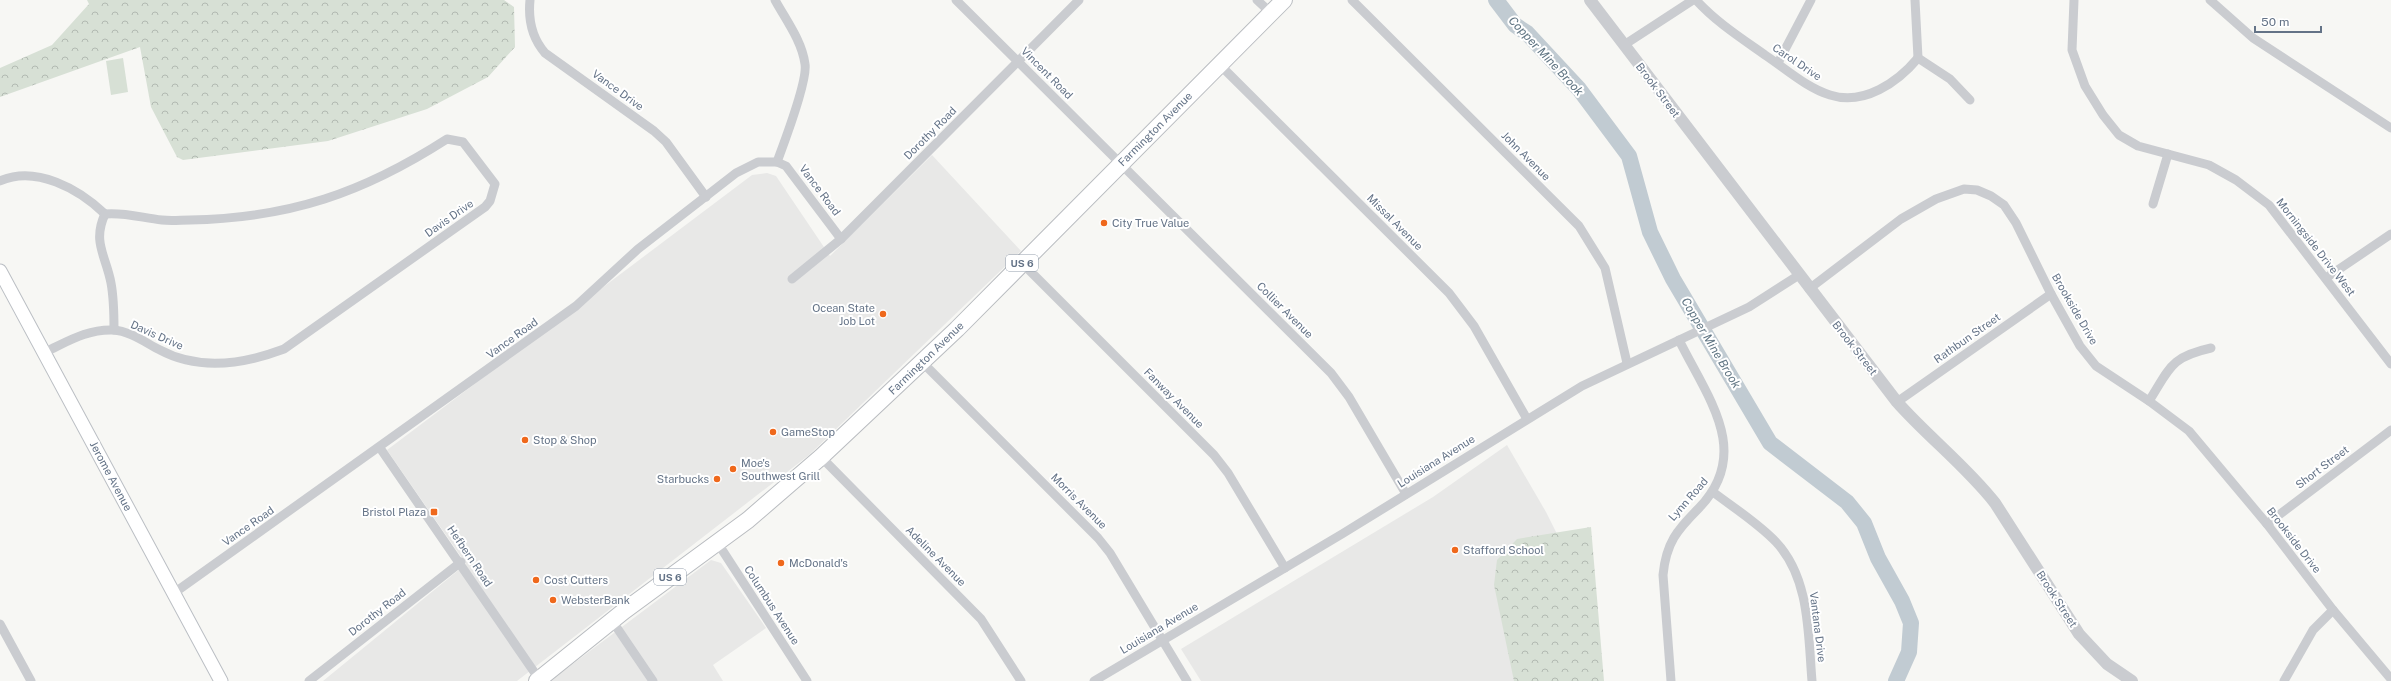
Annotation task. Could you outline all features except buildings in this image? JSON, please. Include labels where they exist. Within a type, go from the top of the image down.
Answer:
[{"type":"highway","name":"Farmington Avenue","points":[[538,680],[778,496],[821,457],[922,362],[1284,0]]},
{"type":"main road","name":"Jerome Avenue","points":[[1,278],[44,352],[221,681]]},
{"type":"street","name":"Vance Drive","points":[[530,0],[529,13],[537,43],[546,53],[662,138],[706,197]]},
{"type":"street","points":[[775,0],[797,39],[806,66],[791,122],[777,162]]},
{"type":"street","name":"Vincent Road","points":[[956,0],[1121,163]]},
{"type":"street","name":"Dorothy Road","points":[[792,279],[841,239],[1079,0]]},
{"type":"street","points":[[1257,0],[1271,13]]},
{"type":"street","name":"John Avenue","points":[[1352,0],[1580,226],[1605,268],[1627,363]]},
{"type":"street","name":"Brook Street","points":[[1590,0],[1809,289],[1897,402],[1918,426],[1982,487],[2012,527],[2079,634],[2107,664],[2132,681]]},
{"type":"street","points":[[1624,45],[1693,0]]},
{"type":"street","name":"Carol Drive","points":[[1696,0],[1711,16],[1778,64],[1813,88],[1831,96],[1850,98],[1868,94],[1888,85],[1905,74],[1918,58]]},
{"type":"street","points":[[1778,64],[1812,0]]},
{"type":"street","points":[[1915,0],[1918,58],[1950,79],[1970,100]]},
{"type":"street","name":"Morningside Drive West","points":[[2074,0],[2072,50],[2088,92],[2103,115],[2119,135],[2138,146],[2209,165],[2236,180],[2269,205],[2391,364]]},
{"type":"street","points":[[2210,0],[2254,38],[2391,128]]},
{"type":"street","name":"Missal Avenue","points":[[1219,64],[1449,293],[1474,326],[1527,418]]},
{"type":"street","name":"Davis Drive","points":[[44,352],[80,335],[114,330],[131,334],[181,359],[194,362],[217,364],[269,354],[284,349],[485,207],[490,201],[495,184],[463,142],[447,139],[405,166],[369,184],[298,208],[253,216],[199,220],[164,221],[118,212],[105,214]]},
{"type":"street","points":[[2153,204],[2168,154]]},
{"type":"street","name":"Vance Road","points":[[174,593],[380,448],[576,306],[638,250],[706,197],[752,164],[777,162],[792,172],[841,239]]},
{"type":"street","name":"Collier Avenue","points":[[1121,163],[1331,373],[1349,397],[1406,494]]},
{"type":"street","points":[[0,181],[25,176],[42,176],[96,205],[105,214],[99,226],[99,238],[111,282],[114,303],[114,330]]},
{"type":"street","name":"Brookside Drive","points":[[1809,289],[1900,220],[1936,199],[1964,189],[1984,193],[2004,205],[2016,223],[2051,294],[2080,346],[2096,366],[2149,401],[2189,431],[2267,524],[2332,610],[2391,679]]},
{"type":"street","points":[[2326,278],[2391,234]]},
{"type":"street","name":"Fanway Avenue","points":[[1022,263],[1214,455],[1228,473],[1285,568]]},
{"type":"street","name":"Louisiana Avenue","points":[[1094,681],[1285,568],[1527,418],[1627,363],[1711,326],[1749,307],[1799,275]]},
{"type":"street","name":"Rathbun Street","points":[[1897,402],[2051,294]]},
{"type":"street","name":"Lynn Road","points":[[1671,681],[1664,582],[1665,561],[1670,543],[1676,531],[1713,492],[1723,470],[1724,440],[1712,407],[1679,340]]},
{"type":"street","points":[[2149,401],[2173,362],[2190,352],[2211,348]]},
{"type":"street","name":"Morris Avenue","points":[[922,362],[1098,538],[1110,553],[1187,681]]},
{"type":"street","name":"Short Street","points":[[2267,524],[2391,430]]},
{"type":"street","name":"Hefbern Road","points":[[380,448],[460,562],[538,680]]},
{"type":"street","name":"Adeline Avenue","points":[[821,457],[981,619],[1021,681]]},
{"type":"street","name":"Vantana Drive","points":[[1713,492],[1776,542],[1800,581],[1805,610],[1812,681]]},
{"type":"street","name":"Columbus Avenue","points":[[717,542],[807,681]]},
{"type":"street","name":"Dorothy Road","points":[[309,681],[460,562]]},
{"type":"street","points":[[2284,681],[2313,630],[2332,610]]},
{"type":"street","points":[[613,622],[653,681]]},
{"type":"street","points":[[0,624],[31,681]]},
{"type":"shaded area","points":[[932,155],[1021,251],[809,455],[517,681],[323,681],[466,564],[387,450],[752,175],[767,173],[776,176],[830,256]]},
{"type":"shaded area","name":"Stafford School","points":[[1507,445],[1546,512],[1584,588],[1591,681],[1201,681],[1181,649],[1433,497]]},
{"type":"shaded area","points":[[711,560],[721,563],[766,628],[713,665],[723,681],[550,681]]},
{"type":"green space","points":[[87,0],[504,0],[514,7],[515,47],[488,77],[427,109],[328,141],[183,160],[177,157],[151,107],[140,47],[0,97],[0,68],[52,45],[89,4]]},
{"type":"green space","points":[[123,58],[128,92],[111,95],[106,61]]},
{"type":"green space","points":[[1591,527],[1604,681],[1514,681],[1494,585],[1497,560],[1517,539]]},
{"type":"waterway","name":"Copper Mine Brook","points":[[1496,0],[1515,25],[1527,33],[1579,89],[1629,156],[1650,232],[1673,279],[1770,443],[1847,502],[1864,523],[1878,558],[1902,601],[1911,623],[1909,652],[1896,681]]},
{"type":"place","name":"City True Value","points":[[1104,223]]},
{"type":"place","name":"Ocean State Job Lot","points":[[883,314]]},
{"type":"place","name":"GameStop","points":[[773,432]]},
{"type":"place","name":"Stop & Shop","points":[[525,440]]},
{"type":"place","name":"Moe's Southwest Grill","points":[[733,469]]},
{"type":"place","name":"Starbucks","points":[[717,479]]},
{"type":"place","name":"Bristol Plaza","points":[[434,512]]},
{"type":"place","name":"Stafford School","points":[[1455,550]]},
{"type":"place","name":"McDonald's","points":[[781,563]]},
{"type":"place","name":"Cost Cutters","points":[[536,580]]},
{"type":"place","name":"WebsterBank","points":[[553,600]]}]
